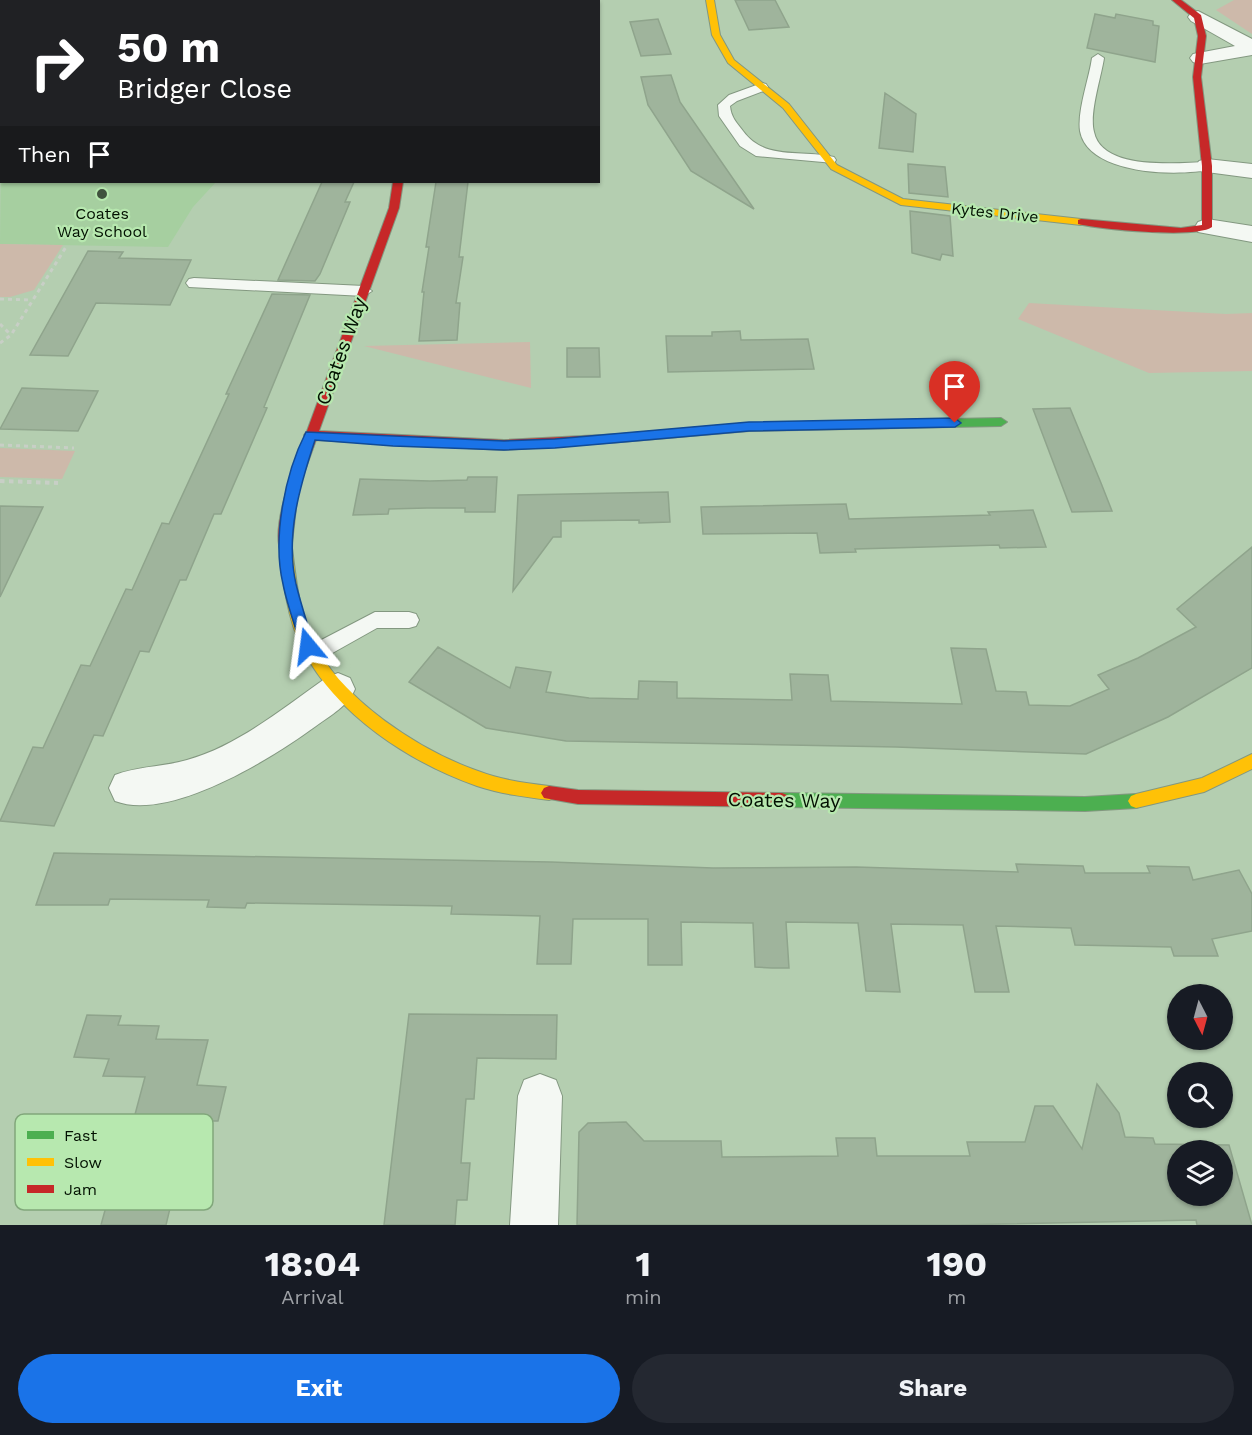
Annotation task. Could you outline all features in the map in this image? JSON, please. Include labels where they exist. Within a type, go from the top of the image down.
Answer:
[{"type":"street","name":"Kytes Drive","points":[[710,0],[716,35],[731,61],[786,106],[834,167],[901,202],[1158,230],[1188,230],[1207,227]]},
{"type":"street","points":[[1176,0],[1198,17],[1252,48]]},
{"type":"street","points":[[1198,17],[1202,36],[1197,77],[1207,166],[1207,227],[1252,234]]},
{"type":"street","points":[[1200,58],[1252,48]]},
{"type":"street","points":[[1207,166],[1252,171]]},
{"type":"street","name":"Coates Way","points":[[398,183],[394,208],[292,490],[285,538],[289,582],[308,646],[338,689],[379,726],[441,763],[502,786],[578,797],[1085,804],[1135,801],[1204,785],[1252,761]]},
{"type":"street","points":[[310,435],[504,445],[749,427],[1001,422]]},
{"type":"street","points":[[128,788],[153,787],[196,776],[247,754],[338,689]]},
{"type":"street","points":[[534,1225],[540,1096]]},
{"type":"lane","points":[[1098,58],[1087,132],[1095,148],[1107,157],[1128,165],[1159,168],[1207,166]]},
{"type":"lane","points":[[762,87],[733,98],[724,105],[725,116],[745,143],[761,153],[829,160]]},
{"type":"lane","points":[[194,283],[364,291]]},
{"type":"lane","points":[[313,654],[375,620],[409,620]]},
{"type":"path","points":[[0,343],[11,335],[66,247]]},
{"type":"path","points":[[0,299],[33,300]]},
{"type":"path","points":[[0,324],[11,335]]},
{"type":"path","points":[[0,445],[74,448]]},
{"type":"path","points":[[0,481],[58,483]]},
{"type":"shaded area","points":[[1234,0],[1252,0],[1252,34],[1216,10]]},
{"type":"shaded area","name":"Coates Way School","points":[[1,183],[215,183],[193,207],[168,247],[0,244]]},
{"type":"shaded area","points":[[0,244],[63,245],[34,290],[10,297],[0,297]]},
{"type":"shaded area","points":[[1029,303],[1226,314],[1252,313],[1252,371],[1149,373],[1018,319]]},
{"type":"shaded area","points":[[530,342],[531,388],[364,346]]},
{"type":"shaded area","points":[[0,448],[75,451],[62,479],[0,477]]},
{"type":"building","points":[[735,0],[775,0],[789,27],[749,30]]},
{"type":"building","points":[[1095,14],[1115,18],[1116,14],[1153,21],[1153,25],[1159,26],[1155,62],[1087,48]]},
{"type":"building","points":[[658,19],[671,54],[641,56],[630,22]]},
{"type":"building","points":[[671,75],[680,102],[754,209],[691,171],[648,105],[641,77]]},
{"type":"building","points":[[885,93],[916,114],[913,152],[879,148]]},
{"type":"building","points":[[908,164],[945,167],[948,197],[909,193]]},
{"type":"building","points":[[322,183],[354,183],[345,202],[350,202],[315,281],[278,280]]},
{"type":"building","points":[[436,183],[468,183],[459,257],[463,257],[456,303],[460,303],[457,340],[419,341],[424,292],[422,292],[429,247],[426,247]]},
{"type":"building","points":[[910,211],[950,216],[953,256],[942,254],[940,260],[912,253]]},
{"type":"building","points":[[88,251],[123,252],[119,258],[191,260],[170,305],[96,303],[68,356],[30,355]]},
{"type":"building","points":[[272,294],[310,295],[264,407],[267,408],[221,514],[214,514],[186,580],[180,580],[149,652],[140,651],[103,736],[94,735],[54,826],[0,821],[33,747],[43,748],[81,665],[90,666],[126,589],[132,590],[162,523],[169,524]]},
{"type":"building","points":[[740,331],[741,340],[808,339],[814,369],[668,372],[666,336],[712,336],[712,332]]},
{"type":"building","points":[[567,348],[599,348],[600,377],[567,377]]},
{"type":"building","points":[[22,388],[98,391],[78,431],[0,429]]},
{"type":"building","points":[[1070,408],[1112,511],[1072,512],[1033,409]]},
{"type":"building","points":[[468,477],[497,477],[495,512],[465,512],[465,508],[427,508],[389,509],[388,514],[353,515],[360,479],[430,481],[467,480]]},
{"type":"building","points":[[668,492],[670,522],[561,521],[561,537],[553,537],[513,591],[518,495]]},
{"type":"building","points":[[846,504],[849,519],[990,515],[988,512],[1033,510],[1046,547],[1000,548],[999,545],[855,549],[856,552],[820,553],[817,533],[703,534],[701,507]]},
{"type":"building","points":[[0,506],[43,507],[0,597]]},
{"type":"building","points":[[1252,547],[1252,668],[1168,717],[1086,754],[896,747],[566,741],[486,728],[409,682],[438,647],[510,688],[516,667],[551,672],[546,692],[589,698],[638,699],[639,681],[677,682],[677,698],[792,700],[790,674],[828,675],[831,701],[962,704],[951,648],[986,649],[996,691],[1026,692],[1029,705],[1070,706],[1109,689],[1098,675],[1138,658],[1196,627],[1177,609]]},
{"type":"building","points":[[54,853],[551,862],[713,868],[856,867],[1018,872],[1016,864],[1083,866],[1085,873],[1150,873],[1147,866],[1189,867],[1193,880],[1239,870],[1252,894],[1252,931],[1212,939],[1218,956],[1174,956],[1171,947],[1075,945],[1071,928],[996,926],[1009,992],[975,992],[963,925],[891,924],[900,992],[866,991],[858,923],[786,922],[789,968],[772,968],[755,967],[753,923],[681,922],[682,965],[648,965],[648,919],[573,919],[571,964],[537,964],[540,916],[451,914],[452,906],[247,903],[245,908],[207,907],[209,900],[110,899],[108,905],[36,905]]},
{"type":"building","points":[[409,1014],[557,1015],[556,1059],[477,1058],[474,1099],[466,1099],[461,1163],[470,1163],[467,1200],[457,1200],[455,1225],[384,1225]]},
{"type":"building","points":[[87,1015],[121,1016],[118,1025],[159,1026],[156,1039],[208,1040],[197,1085],[226,1087],[218,1121],[213,1121],[213,1114],[135,1114],[145,1077],[103,1076],[109,1059],[74,1057]]},
{"type":"building","points":[[1097,1084],[1119,1113],[1125,1137],[1153,1138],[1155,1144],[1167,1144],[1167,1206],[1233,1206],[1233,1159],[1252,1225],[1197,1225],[1196,1220],[955,1225],[577,1225],[579,1132],[588,1123],[626,1122],[644,1141],[721,1141],[722,1157],[838,1156],[836,1138],[875,1138],[877,1156],[970,1156],[967,1142],[1025,1142],[1035,1106],[1053,1106],[1082,1149]]},
{"type":"building","points":[[105,1210],[170,1210],[166,1225],[101,1225]]},
{"type":"traffic: fast","points":[[621,438],[749,427],[1001,422]]},
{"type":"traffic: fast","points":[[782,800],[1085,804],[1136,801]]},
{"type":"traffic: slow","points":[[710,0],[716,35],[731,61],[786,106],[834,167],[901,202],[1081,222]]},
{"type":"traffic: slow","points":[[286,548],[293,598],[308,646],[322,669],[365,714],[420,752],[449,767],[477,779],[503,786],[549,793]]},
{"type":"traffic: slow","points":[[1136,801],[1204,785],[1252,761]]},
{"type":"traffic: jam","points":[[1081,222],[1181,231],[1207,227],[1207,166],[1197,77],[1202,36],[1198,17],[1176,0]]},
{"type":"traffic: jam","points":[[286,548],[285,538],[292,490],[394,208],[398,183]]},
{"type":"traffic: jam","points":[[310,435],[504,445],[621,438]]},
{"type":"traffic: jam","points":[[549,793],[578,797],[782,800]]},
{"type":"place","name":"Coates Way School","points":[[102,194]]},
{"type":"route","points":[[308,646],[289,582],[285,538],[292,490],[310,435],[504,445],[749,427],[955,423]]}]
